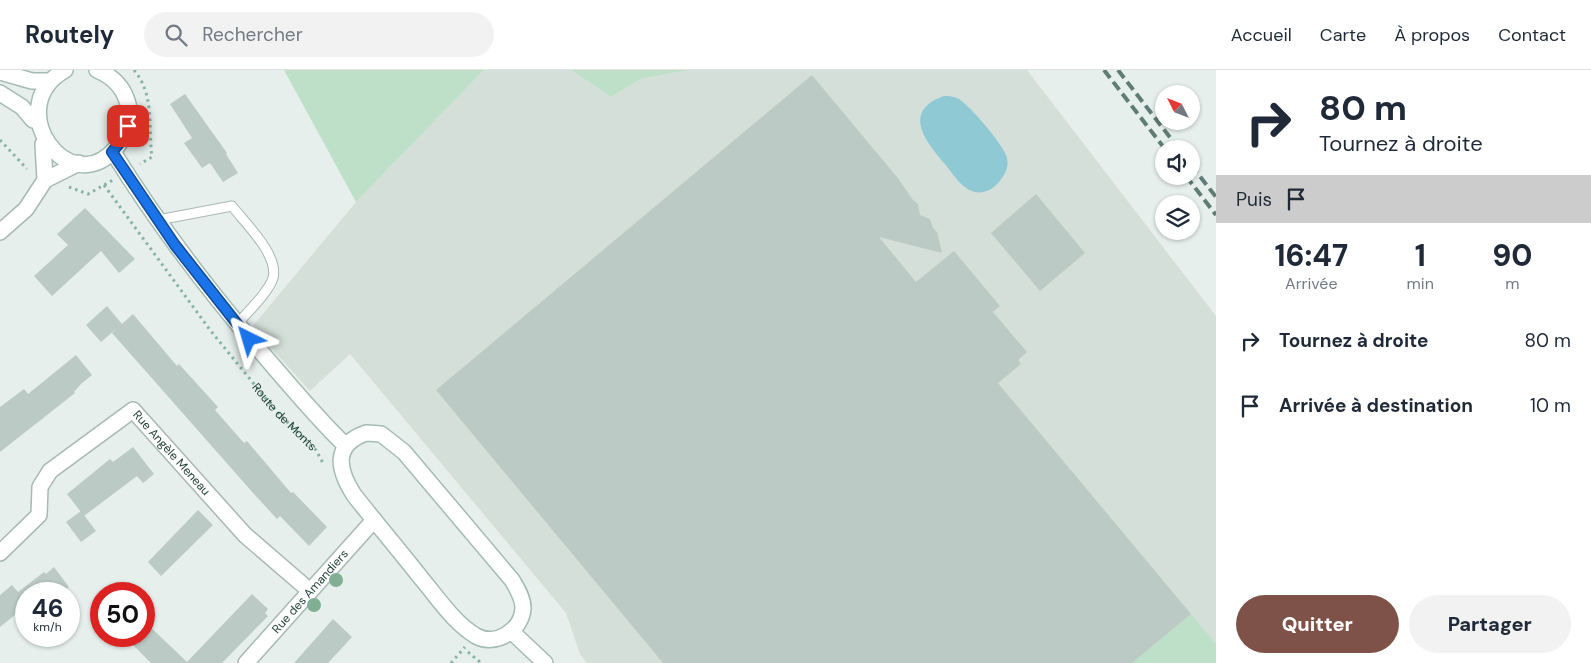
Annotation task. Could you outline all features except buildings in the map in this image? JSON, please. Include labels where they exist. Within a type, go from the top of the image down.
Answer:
[{"type":"main road","points":[[33,120],[34,106],[39,92],[47,81],[64,70]]},
{"type":"main road","points":[[0,232],[26,209],[45,180],[79,163],[102,158],[112,152],[122,140],[128,126],[129,110],[126,96],[118,83],[106,73],[97,70]]},
{"type":"main road","points":[[0,72],[32,81],[47,81]]},
{"type":"main road","points":[[0,93],[22,107],[33,120],[43,144],[45,180]]},
{"type":"main road","points":[[43,144],[56,156],[79,163]]},
{"type":"main road","name":"Route de Monts","points":[[112,152],[158,220],[236,324],[345,445]]},
{"type":"main road","name":"Rue Angèle Meneau","points":[[0,553],[39,516],[40,488],[50,471],[132,410],[245,535],[310,591]]},
{"type":"main road","points":[[366,433],[381,434],[404,452],[512,580],[518,591],[523,608],[520,622],[512,631],[499,639],[485,639],[476,635],[452,616],[354,495],[343,478],[340,461],[345,445],[356,436],[366,433]]},
{"type":"main road","name":"Rue des Amandiers","points":[[246,663],[374,520]]},
{"type":"main road","points":[[512,631],[545,663]]},
{"type":"lane","points":[[158,220],[232,206],[268,252],[274,267],[272,280],[236,324]]},
{"type":"path","name":"Route de Monts","points":[[104,185],[210,330],[276,411],[316,450],[325,467]]},
{"type":"shaded area","points":[[484,70],[571,70],[611,97],[641,79],[688,70],[1027,70],[1155,237],[1155,240],[1158,240],[1216,316],[1216,663],[587,663],[580,654],[566,613],[350,354],[310,391],[252,327],[356,202]]},
{"type":"green space","points":[[284,70],[484,70],[356,202]]},
{"type":"green space","points":[[571,70],[688,70],[641,79],[611,97]]},
{"type":"green space","points":[[1191,614],[1216,644],[1216,663],[1132,663]]},
{"type":"water","points":[[944,96],[955,97],[971,109],[1005,152],[1007,158],[1006,171],[994,187],[982,192],[975,192],[966,188],[925,137],[920,118],[923,110],[931,102]]},
{"type":"railway","points":[[1104,70],[1158,140]]},
{"type":"railway","points":[[1118,70],[1172,140]]},
{"type":"railway","points":[[1200,177],[1216,197]]},
{"type":"railway","points":[[1193,185],[1216,215]]},
{"type":"route","points":[[128,126],[122,140],[112,152],[175,245],[249,339]]}]
